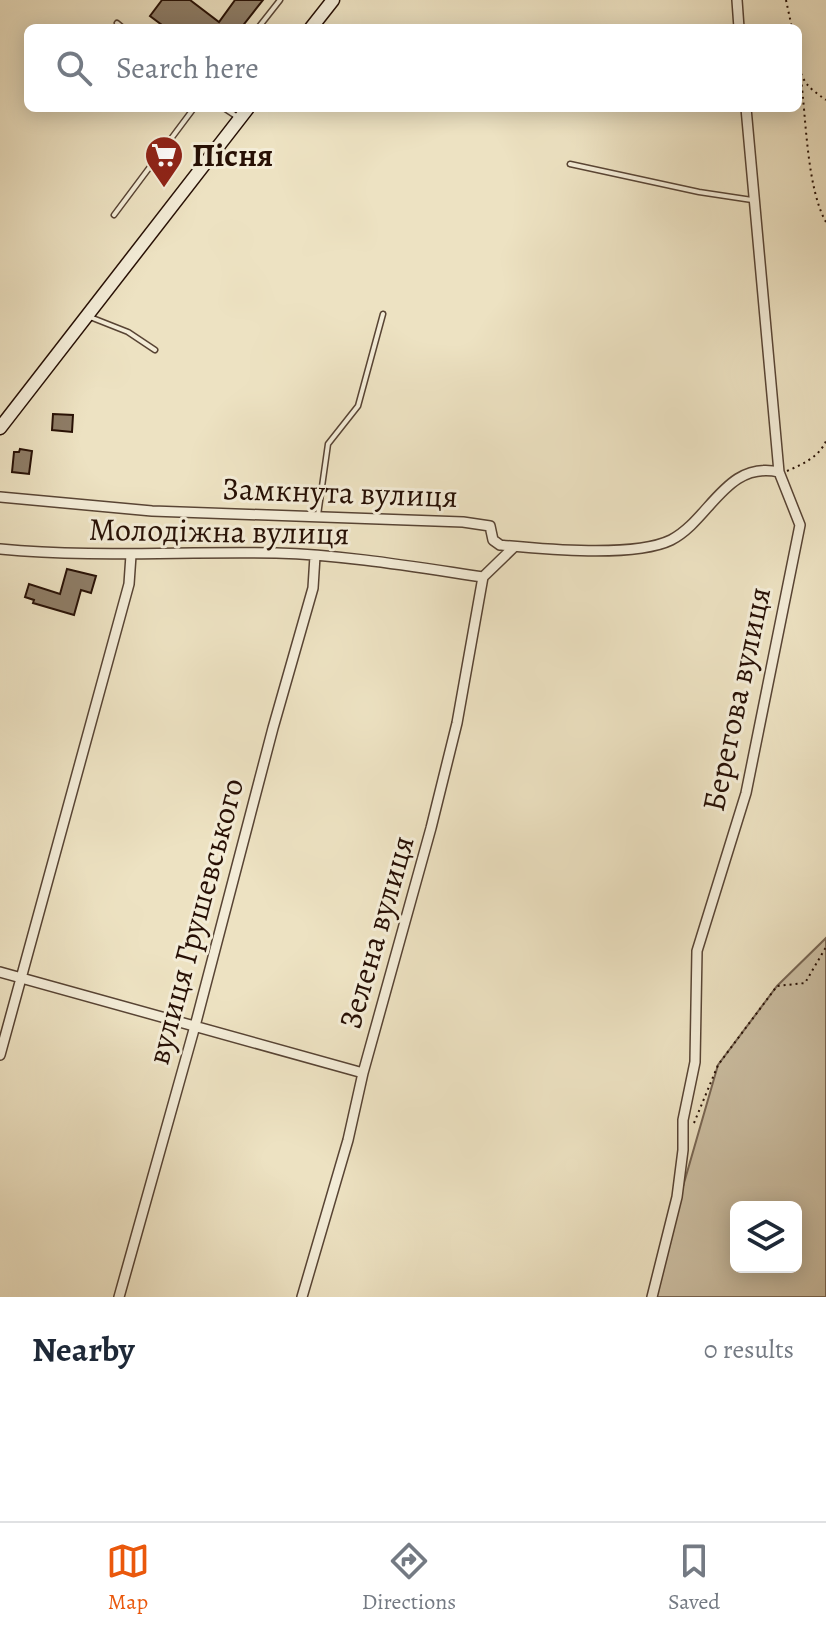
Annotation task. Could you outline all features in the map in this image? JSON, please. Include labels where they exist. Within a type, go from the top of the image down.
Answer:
[{"type":"street","points":[[737,0],[739,24]]},
{"type":"street","points":[[313,24],[327,2]]},
{"type":"street","name":"Берегова вулиця","points":[[652,1297],[677,1197],[683,1120],[695,1062],[697,951],[746,793],[800,525],[779,472],[746,112]]},
{"type":"street","points":[[0,428],[244,113]]},
{"type":"street","points":[[483,577],[514,547],[617,550],[656,546],[685,530],[726,487],[756,469],[779,472]]},
{"type":"street","name":"Замкнута вулиця","points":[[0,497],[152,511],[318,515],[486,524],[493,529],[496,544],[514,547]]},
{"type":"street","name":"Молодіжна вулиця","points":[[0,549],[131,555],[278,553],[483,577]]},
{"type":"street","points":[[0,1055],[129,584],[131,555]]},
{"type":"street","name":"вулиця Грушевського","points":[[119,1297],[313,588],[315,556]]},
{"type":"street","name":"Зелена вулиця","points":[[302,1297],[348,1140],[363,1073],[450,753],[483,577]]},
{"type":"street","points":[[0,972],[363,1073]]},
{"type":"lane","points":[[261,24],[280,0]]},
{"type":"lane","points":[[114,215],[191,112]]},
{"type":"lane","points":[[570,164],[755,201]]},
{"type":"lane","points":[[318,515],[328,444],[358,406],[383,314]]},
{"type":"lane","points":[[86,316],[128,332],[155,350]]},
{"type":"path","points":[[786,0],[791,24]]},
{"type":"path","points":[[802,80],[826,100]]},
{"type":"path","points":[[802,87],[813,178],[826,222]]},
{"type":"path","points":[[779,472],[812,458],[823,449],[826,441]]},
{"type":"path","points":[[695,1122],[718,1065],[777,986],[805,983],[826,947]]},
{"type":"shaded area","points":[[826,938],[826,1297],[649,1297],[718,1065],[777,986]]},
{"type":"building","points":[[162,0],[190,0],[219,22],[235,0],[263,0],[244,24],[161,24],[150,16]]},
{"type":"building","points":[[53,414],[73,415],[72,432],[52,430]]},
{"type":"building","points":[[20,449],[32,451],[29,474],[12,472],[14,452]]},
{"type":"building","points":[[67,569],[96,576],[91,593],[81,590],[74,615],[33,603],[34,600],[25,597],[29,584],[60,594]]},
{"type":"place","name":"Пісня","points":[[164,189]]}]
